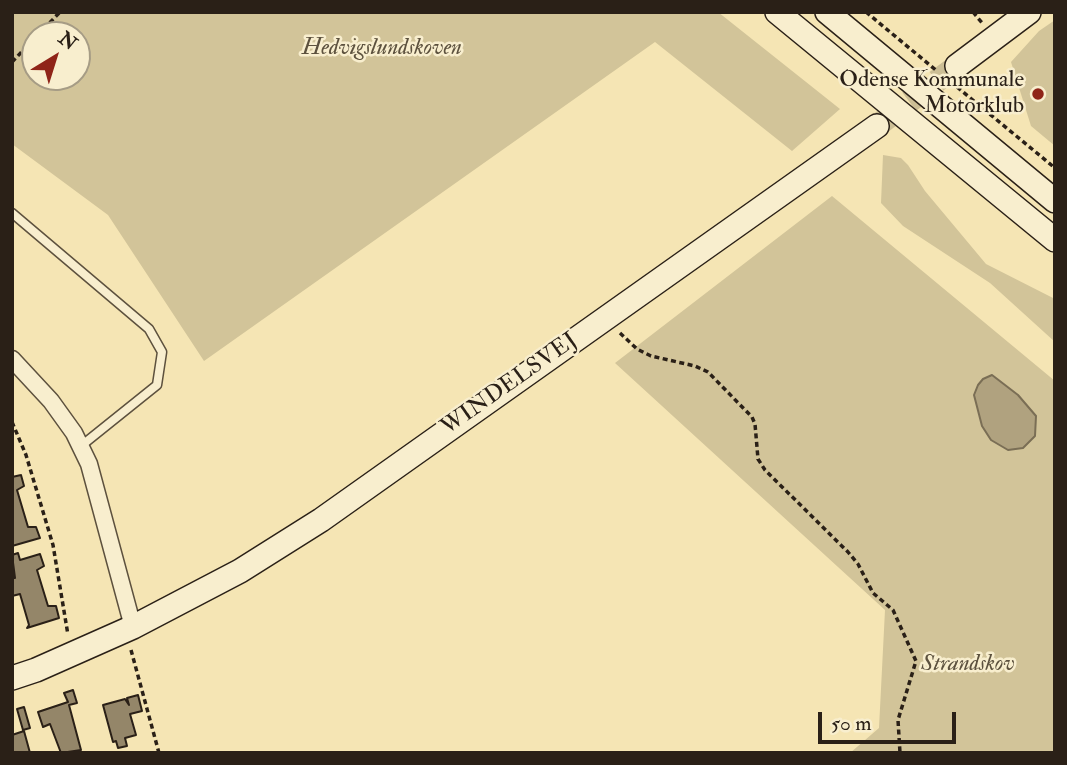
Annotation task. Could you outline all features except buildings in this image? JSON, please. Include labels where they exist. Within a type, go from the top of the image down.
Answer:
[{"type":"street","points":[[777,12],[1055,240]]},
{"type":"street","points":[[827,12],[1055,201]]},
{"type":"street","points":[[949,74],[1029,12]]},
{"type":"street","name":"WINDELSVEJ","points":[[12,678],[129,629],[240,571],[321,520],[877,125]]},
{"type":"street","points":[[12,359],[51,401],[74,433],[89,464],[129,629]]},
{"type":"lane","points":[[12,213],[149,329],[162,352],[157,385],[81,446]]},
{"type":"path","points":[[866,12],[949,74],[1055,168]]},
{"type":"path","points":[[605,318],[637,349],[651,356],[695,366],[708,372],[752,417],[758,459],[765,470],[848,552],[858,564],[873,593],[893,610],[916,661],[898,720],[900,753]]},
{"type":"path","points":[[12,422],[26,456],[53,545],[72,654]]},
{"type":"path","points":[[129,629],[159,753]]},
{"type":"green space","name":"Hedvigslundskoven","points":[[12,12],[718,12],[840,109],[792,151],[655,42],[204,361],[108,215],[12,144]]},
{"type":"green space","name":"Odense Kommunale Motorklub","points":[[1055,20],[1055,146],[1031,126],[1011,62],[1039,31]]},
{"type":"green space","points":[[883,155],[901,158],[908,165],[925,191],[986,264],[1055,299],[1055,342],[990,283],[903,226],[881,203]]},
{"type":"green space","name":"Strandskov","points":[[832,196],[1055,381],[1055,753],[850,753],[879,728],[885,610],[615,363]]},
{"type":"shaded area","points":[[992,375],[1018,395],[1036,416],[1035,436],[1023,448],[1008,450],[991,440],[982,426],[974,395],[983,379]]},
{"type":"tunnel","points":[[882,122],[957,66]]},
{"type":"place","name":"Odense Kommunale Motorklub","points":[[1038,94]]}]
